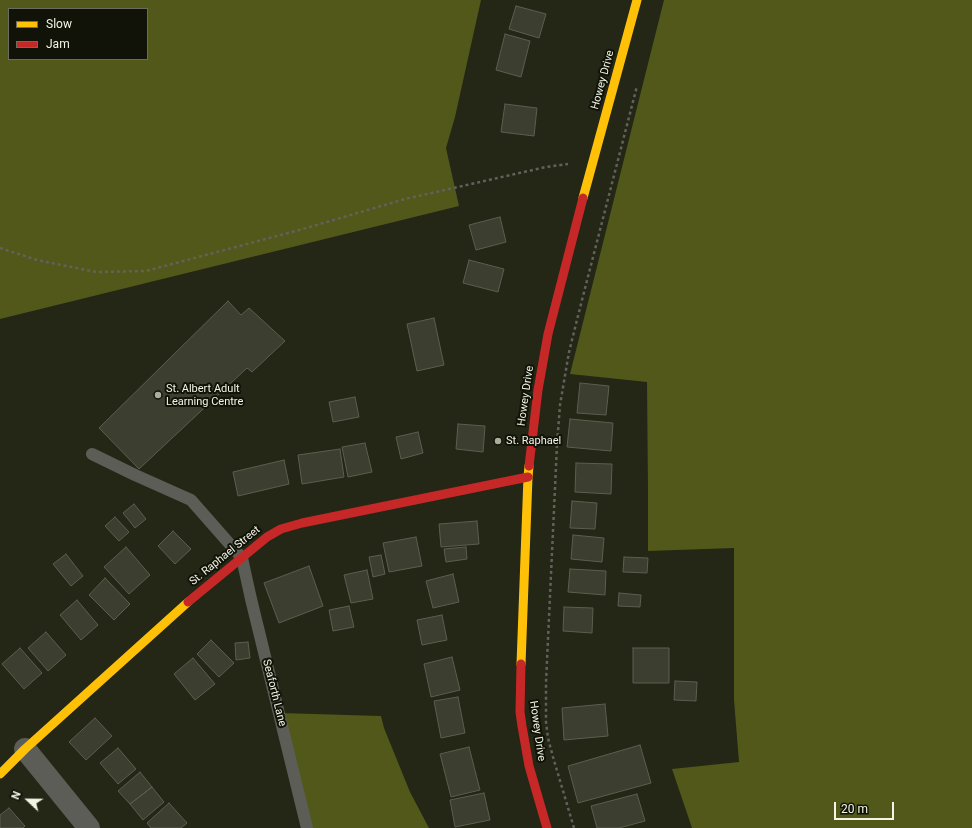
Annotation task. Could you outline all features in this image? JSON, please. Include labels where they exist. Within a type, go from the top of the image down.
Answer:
[{"type":"main road","name":"Howey Drive","points":[[547,828],[529,766],[520,712],[521,640],[528,478],[538,390],[548,334],[576,223],[637,0]]},
{"type":"main road","name":"St. Raphael Street","points":[[0,774],[25,749],[180,610],[266,537],[281,529],[302,524],[528,478]]},
{"type":"street","points":[[25,749],[89,828]]},
{"type":"lane","points":[[92,454],[191,500],[242,558]]},
{"type":"lane","name":"Seaforth Lane","points":[[242,558],[307,828]]},
{"type":"path","points":[[574,828],[553,757],[546,722],[546,682],[560,405],[569,352],[638,84]]},
{"type":"path","points":[[0,248],[37,260],[96,272],[146,271],[303,229],[406,199],[546,167],[568,164]]},
{"type":"green space","points":[[0,0],[481,0],[455,117],[446,148],[459,206],[0,319]]},
{"type":"green space","points":[[664,0],[972,0],[972,828],[692,828],[672,769],[739,762],[734,700],[734,548],[648,551],[647,382],[570,374]]},
{"type":"green space","points":[[280,713],[381,716],[384,728],[410,792],[429,828],[308,828]]},
{"type":"building","points":[[516,6],[546,14],[539,38],[509,29]]},
{"type":"building","points":[[505,34],[530,41],[521,77],[496,70]]},
{"type":"building","points":[[505,104],[537,108],[534,136],[501,132]]},
{"type":"building","points":[[500,217],[506,242],[476,250],[469,225]]},
{"type":"building","points":[[469,260],[504,269],[498,292],[463,283]]},
{"type":"building","points":[[228,301],[241,315],[249,308],[285,341],[252,372],[247,368],[139,469],[99,428]]},
{"type":"building","points":[[434,318],[444,365],[417,371],[407,324]]},
{"type":"building","points":[[580,383],[609,386],[606,415],[577,413]]},
{"type":"building","points":[[355,397],[359,417],[333,422],[329,402]]},
{"type":"building","points":[[570,419],[613,423],[611,451],[567,447]]},
{"type":"building","points":[[458,424],[485,426],[483,452],[456,449]]},
{"type":"building","points":[[418,432],[423,453],[401,459],[396,437]]},
{"type":"building","points":[[365,443],[372,472],[348,477],[342,447]]},
{"type":"building","points":[[340,449],[344,477],[302,484],[298,455]]},
{"type":"building","points":[[284,460],[289,484],[238,496],[233,472]]},
{"type":"building","points":[[576,463],[612,464],[611,494],[575,492]]},
{"type":"building","points":[[572,501],[597,503],[595,529],[570,528]]},
{"type":"building","points":[[134,504],[146,519],[135,528],[123,513]]},
{"type":"building","points":[[115,517],[129,532],[119,541],[105,526]]},
{"type":"building","points":[[477,521],[479,544],[441,547],[439,524]]},
{"type":"building","points":[[173,531],[191,549],[175,564],[158,546]]},
{"type":"building","points":[[573,535],[604,538],[602,562],[571,559]]},
{"type":"building","points":[[416,537],[422,566],[389,572],[383,543]]},
{"type":"building","points":[[126,547],[150,575],[129,594],[104,567]]},
{"type":"building","points":[[466,547],[467,559],[446,562],[444,549]]},
{"type":"building","points":[[66,554],[83,576],[71,586],[53,564]]},
{"type":"building","points":[[381,555],[385,574],[373,577],[369,557]]},
{"type":"building","points":[[624,557],[648,558],[647,573],[623,572]]},
{"type":"building","points":[[309,566],[323,606],[279,623],[264,583]]},
{"type":"building","points":[[570,569],[606,571],[605,595],[568,592]]},
{"type":"building","points":[[367,570],[373,599],[351,603],[344,575]]},
{"type":"building","points":[[453,574],[459,602],[433,608],[426,581]]},
{"type":"building","points":[[105,578],[130,604],[114,620],[89,595]]},
{"type":"building","points":[[619,593],[641,595],[640,607],[618,606]]},
{"type":"building","points":[[77,600],[98,625],[81,640],[60,615]]},
{"type":"building","points":[[349,606],[354,627],[333,631],[329,610]]},
{"type":"building","points":[[564,607],[593,608],[592,633],[563,631]]},
{"type":"building","points":[[442,615],[447,640],[422,645],[417,620]]},
{"type":"building","points":[[46,632],[66,655],[48,671],[28,648]]},
{"type":"building","points":[[211,640],[234,663],[219,677],[197,654]]},
{"type":"building","points":[[248,642],[250,658],[236,660],[235,643]]},
{"type":"building","points":[[20,648],[42,673],[24,689],[2,664]]},
{"type":"building","points":[[633,648],[669,648],[669,683],[633,683]]},
{"type":"building","points":[[452,657],[460,690],[431,697],[424,664]]},
{"type":"building","points":[[193,658],[215,684],[195,700],[174,674]]},
{"type":"building","points":[[675,681],[697,682],[696,701],[674,700]]},
{"type":"building","points":[[458,697],[465,733],[441,738],[434,701]]},
{"type":"building","points":[[605,704],[608,736],[564,740],[562,708]]},
{"type":"building","points":[[95,718],[112,736],[86,760],[69,742]]},
{"type":"building","points":[[640,745],[651,783],[578,803],[568,766]]},
{"type":"building","points":[[469,747],[480,790],[451,797],[440,754]]},
{"type":"building","points":[[118,748],[136,769],[118,784],[100,763]]},
{"type":"building","points":[[140,772],[152,787],[130,804],[118,791]]},
{"type":"building","points":[[152,787],[164,802],[143,820],[130,804]]},
{"type":"building","points":[[484,793],[490,820],[455,827],[450,800]]},
{"type":"building","points":[[637,794],[645,821],[619,828],[597,828],[591,806]]},
{"type":"building","points":[[169,803],[187,823],[181,828],[151,828],[147,823]]},
{"type":"building","points":[[9,808],[25,826],[23,828],[0,828],[0,815]]},
{"type":"traffic: slow","points":[[583,198],[637,0]]},
{"type":"traffic: slow","points":[[521,664],[529,466]]},
{"type":"traffic: slow","points":[[0,774],[25,749],[188,602]]},
{"type":"traffic: jam","points":[[529,466],[538,390],[548,334],[583,198]]},
{"type":"traffic: jam","points":[[188,602],[267,537],[281,529],[302,523],[528,477]]},
{"type":"traffic: jam","points":[[521,664],[520,712],[522,726],[529,766],[547,828]]},
{"type":"place","name":"St. Albert Adult Learning Centre","points":[[158,395]]},
{"type":"place","name":"St. Raphael","points":[[498,441]]}]
